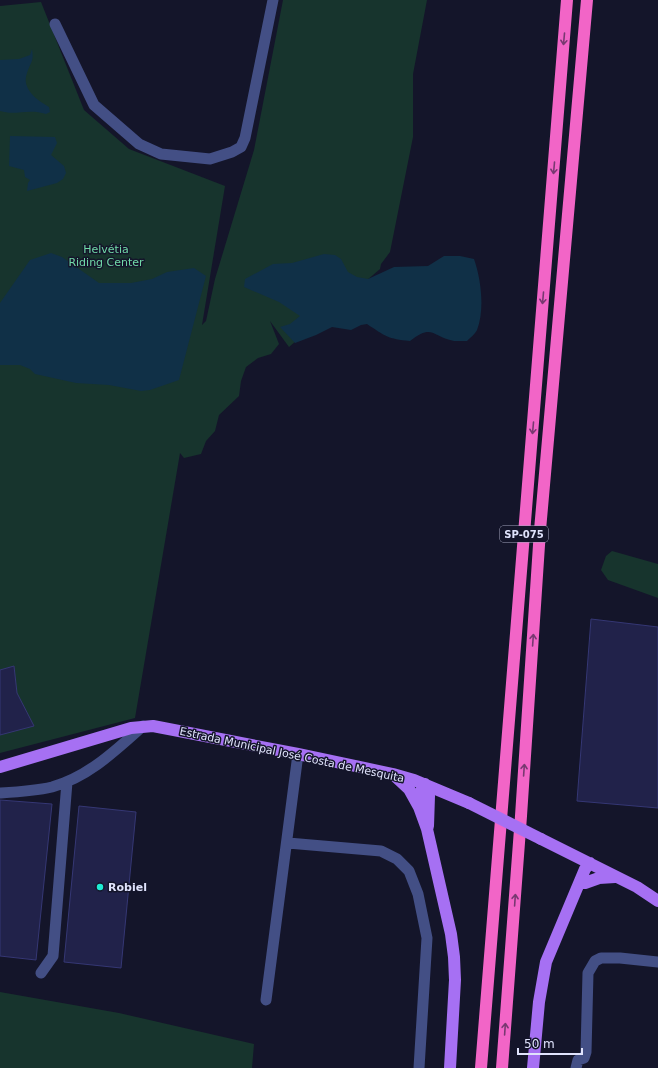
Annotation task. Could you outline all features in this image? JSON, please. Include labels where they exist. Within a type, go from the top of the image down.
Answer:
[{"type":"highway","name":"SP-075","points":[[481,1068],[567,0]]},
{"type":"highway","name":"SP-075","points":[[502,1068],[540,530],[587,0]]},
{"type":"main road","name":"Estrada Municipal José Costa de Mesquita","points":[[0,767],[131,728],[143,726],[153,726],[298,754],[393,774],[425,784],[470,803],[616,877],[658,901]]},
{"type":"main road","points":[[393,774],[409,790],[419,807],[427,829],[452,934],[455,980],[450,1068]]},
{"type":"main road","points":[[419,807],[420,793],[425,784]]},
{"type":"main road","points":[[425,784],[429,796],[427,829]]},
{"type":"main road","points":[[429,815],[435,802],[441,798],[453,796]]},
{"type":"main road","points":[[567,852],[575,866],[580,885]]},
{"type":"main road","points":[[533,1068],[539,1002],[546,962],[580,885],[585,869],[590,864]]},
{"type":"main road","points":[[580,885],[599,878],[616,877]]},
{"type":"street","points":[[55,24],[94,105],[105,115],[139,144],[161,154],[210,159],[232,152],[240,147],[245,138],[273,0]]},
{"type":"street","points":[[0,793],[50,787],[67,782],[96,766],[143,726]]},
{"type":"street","points":[[266,1000],[288,844],[298,754]]},
{"type":"street","points":[[41,973],[53,956],[67,782]]},
{"type":"street","points":[[288,844],[381,851],[397,859],[408,871],[418,894],[427,938],[419,1068]]},
{"type":"street","points":[[576,1068],[578,1060],[584,1058],[586,1052],[588,973],[591,966],[601,958],[620,958],[658,962]]},
{"type":"green space","name":"Helvétia Riding Center","points":[[283,0],[427,0],[413,74],[413,137],[390,252],[381,264],[380,269],[289,347],[270,321],[279,344],[271,354],[258,358],[246,367],[241,381],[239,396],[219,415],[215,431],[206,441],[201,454],[184,458],[180,453],[135,718],[0,753],[0,6],[41,2],[84,110],[129,149],[225,186],[202,325],[206,321],[215,279],[254,150]]},
{"type":"green space","points":[[612,551],[658,564],[658,598],[608,580],[601,570],[606,556]]},
{"type":"green space","points":[[0,992],[119,1013],[254,1044],[252,1068],[0,1068]]},
{"type":"water","points":[[32,49],[32,59],[27,73],[26,84],[28,89],[35,97],[49,107],[50,112],[46,114],[40,112],[11,113],[0,111],[0,60],[19,59],[30,55]]},
{"type":"water","points":[[10,136],[55,137],[57,143],[51,155],[64,166],[66,173],[63,179],[57,183],[27,191],[30,180],[25,177],[24,170],[9,166]]},
{"type":"water","points":[[51,253],[62,257],[99,283],[131,283],[152,279],[167,272],[194,268],[206,276],[179,380],[150,390],[141,391],[109,385],[76,383],[35,374],[30,369],[20,365],[0,365],[0,303],[30,260]]},
{"type":"water","points":[[324,254],[335,255],[341,259],[348,272],[357,277],[368,279],[394,267],[428,266],[444,256],[460,256],[474,259],[479,276],[481,294],[481,313],[477,330],[467,341],[454,341],[428,332],[423,333],[410,341],[387,336],[367,324],[351,330],[332,327],[295,343],[280,327],[290,324],[300,316],[279,302],[244,287],[245,279],[273,264],[292,263]]},
{"type":"building","points":[[591,619],[658,627],[658,808],[577,801]]},
{"type":"building","points":[[14,666],[17,693],[34,726],[0,735],[0,670]]},
{"type":"building","points":[[0,800],[52,804],[36,960],[0,956]]},
{"type":"building","name":"Robiel","points":[[79,806],[136,812],[121,968],[64,962]]},
{"type":"place","name":"Robiel","points":[[100,887]]}]
